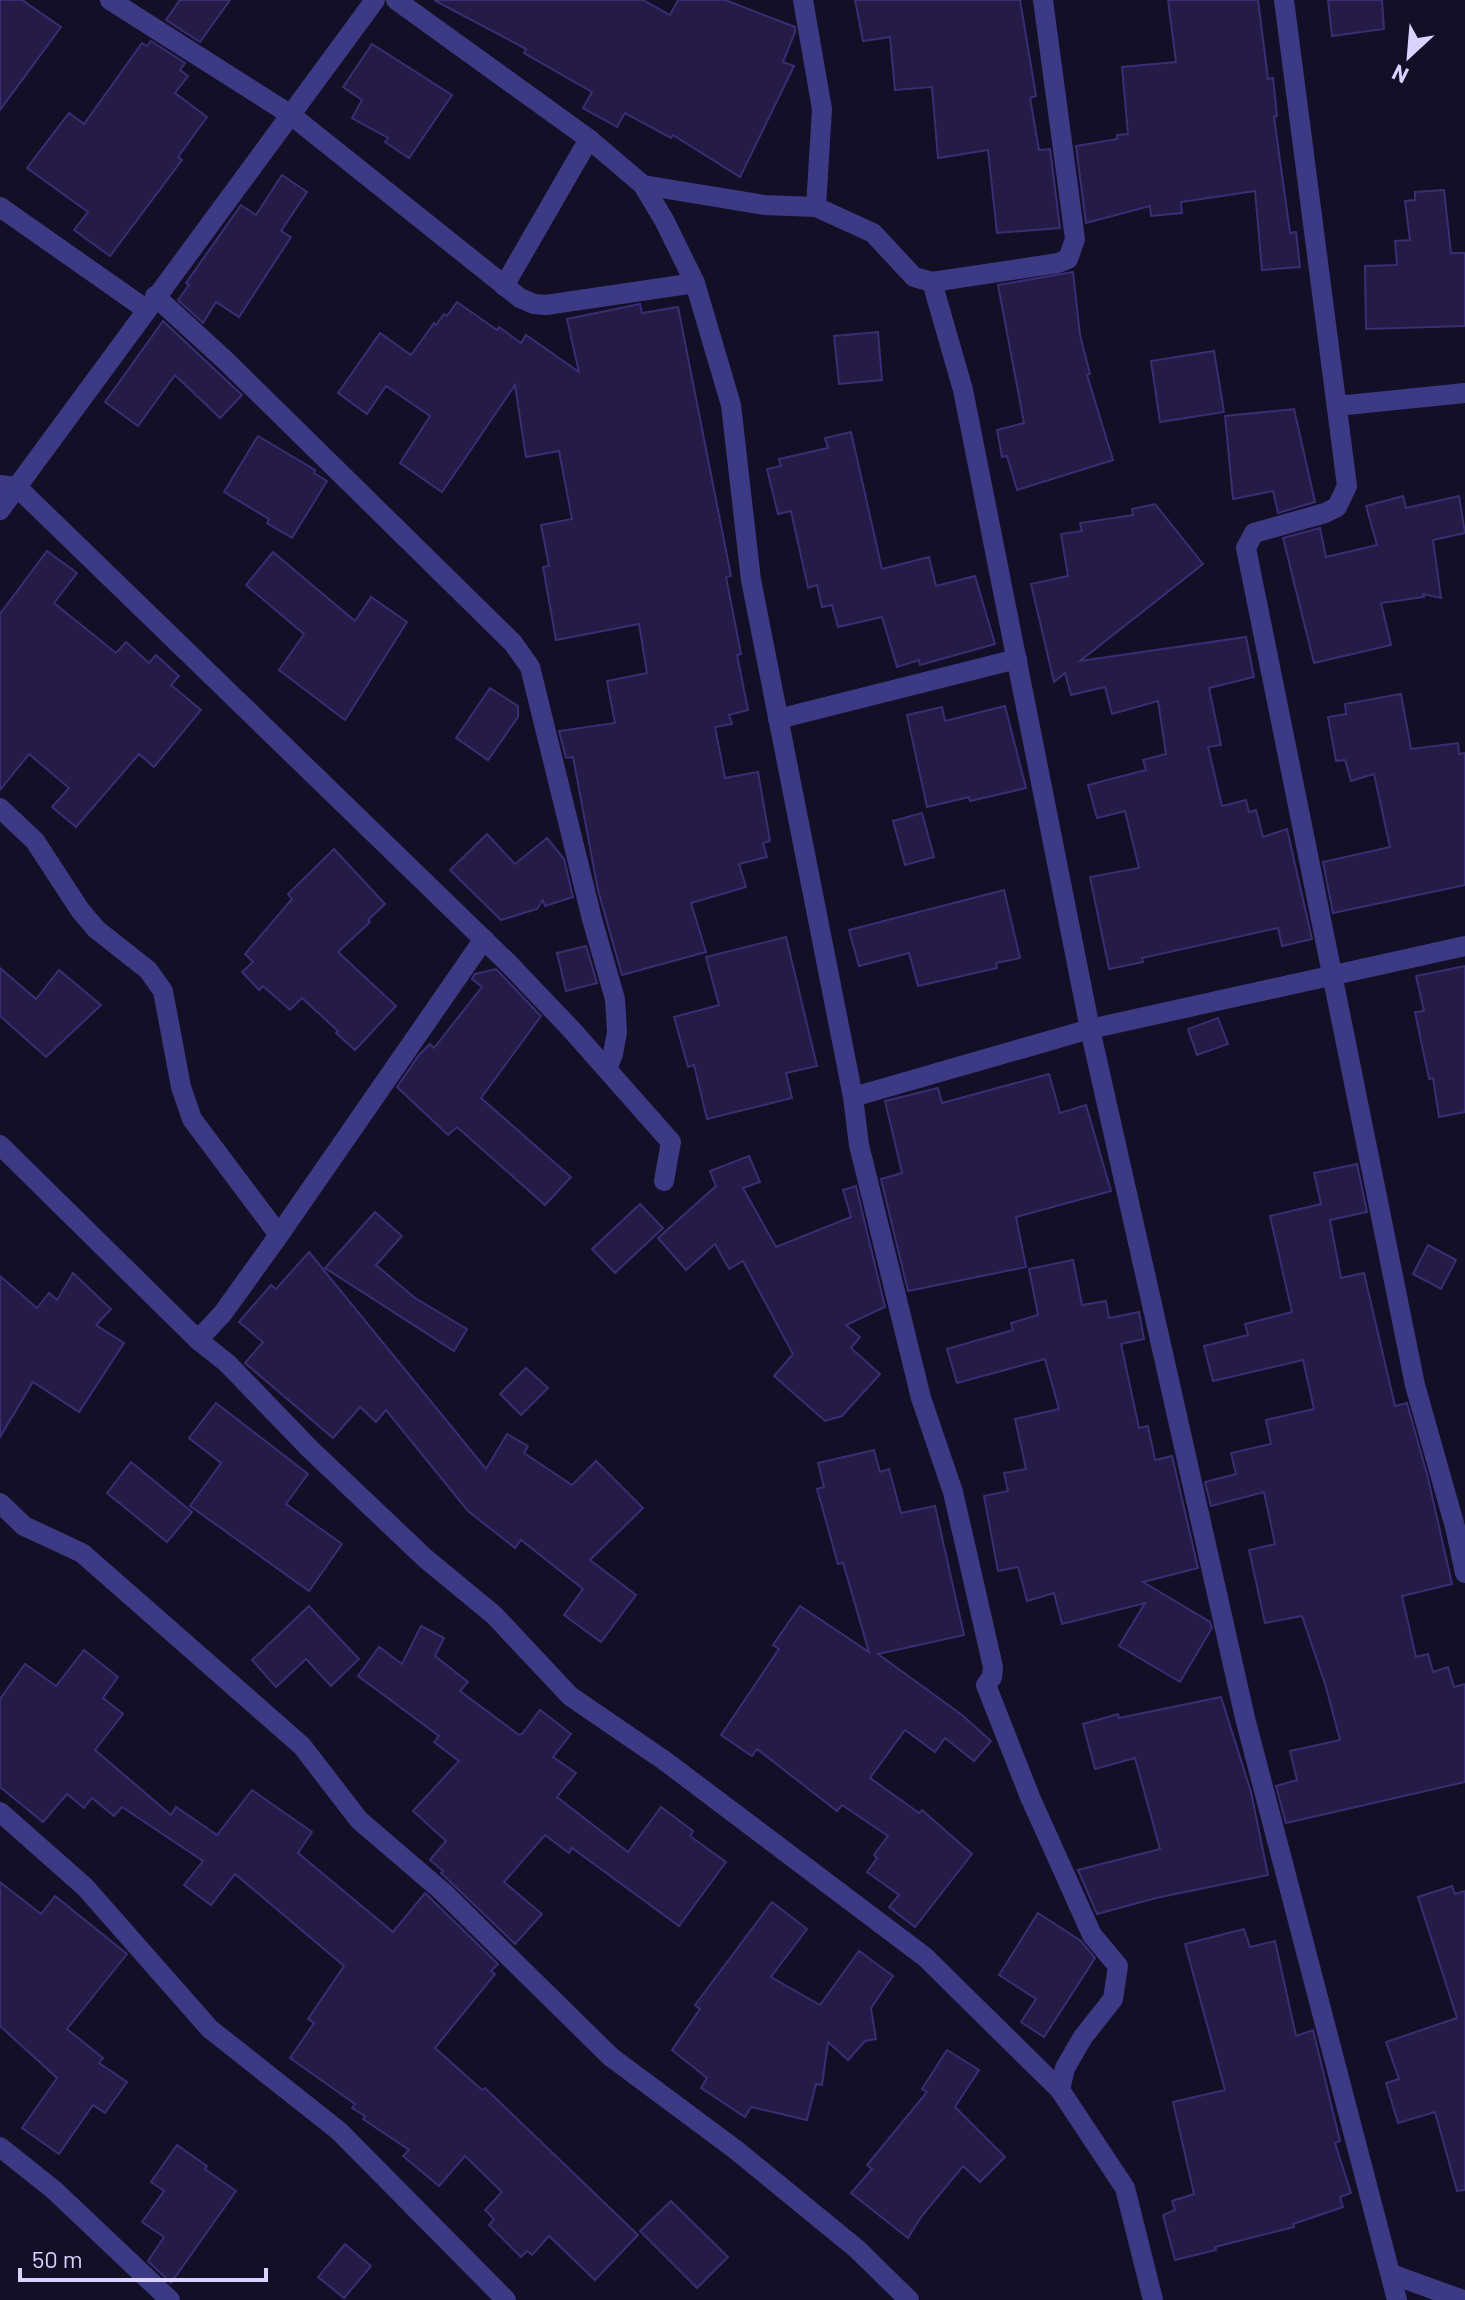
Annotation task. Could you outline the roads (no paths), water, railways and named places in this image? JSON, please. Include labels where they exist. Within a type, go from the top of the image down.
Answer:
[{"type":"street","points":[[110,0],[291,115],[520,298],[546,305],[695,283]]},
{"type":"street","points":[[0,510],[8,486],[151,303],[375,0]]},
{"type":"street","points":[[396,0],[589,139],[643,185],[695,283],[731,405],[751,580],[853,1097],[859,1145],[921,1398],[953,1492],[979,1601],[993,1667],[992,1677],[986,1685],[1030,1797],[1092,1935],[1118,1966],[1113,1999],[1083,2037],[1065,2068],[1060,2090]]},
{"type":"street","points":[[803,0],[822,109],[816,207]]},
{"type":"street","points":[[643,185],[764,205],[816,207],[873,233],[914,277],[932,282],[1068,259],[1075,239],[1043,0]]},
{"type":"street","points":[[1284,0],[1347,486],[1337,507],[1254,533],[1246,548],[1415,1385],[1465,1573]]},
{"type":"street","points":[[504,286],[589,139]]},
{"type":"street","points":[[0,207],[151,303],[226,361],[502,632],[530,667],[592,919],[615,999],[617,1032],[607,1069]]},
{"type":"street","points":[[932,282],[963,390],[1090,1029],[1245,1718],[1397,2300]]},
{"type":"street","points":[[1337,406],[1465,393]]},
{"type":"street","points":[[8,486],[484,939],[607,1069],[671,1142],[664,1181]]},
{"type":"street","points":[[778,719],[1017,659]]},
{"type":"street","points":[[0,808],[35,841],[96,929],[148,970],[163,991],[181,1087],[192,1119],[279,1235]]},
{"type":"street","points":[[198,1340],[223,1313],[279,1235],[484,939]]},
{"type":"street","points":[[853,1097],[1090,1029],[1465,946]]},
{"type":"street","points":[[0,1145],[198,1340],[227,1363],[310,1449],[426,1559],[494,1615],[570,1696],[665,1761],[925,1957],[1060,2090],[1125,2188],[1153,2300]]},
{"type":"street","points":[[0,1503],[24,1526],[82,1553],[302,1746],[359,1820],[443,1892],[611,2057],[736,2150],[857,2249],[909,2300]]},
{"type":"street","points":[[0,1812],[85,1887],[210,2029],[339,2131],[506,2300]]},
{"type":"street","points":[[0,2147],[54,2190],[170,2300]]},
{"type":"street","points":[[1391,2274],[1463,2300]]}]
